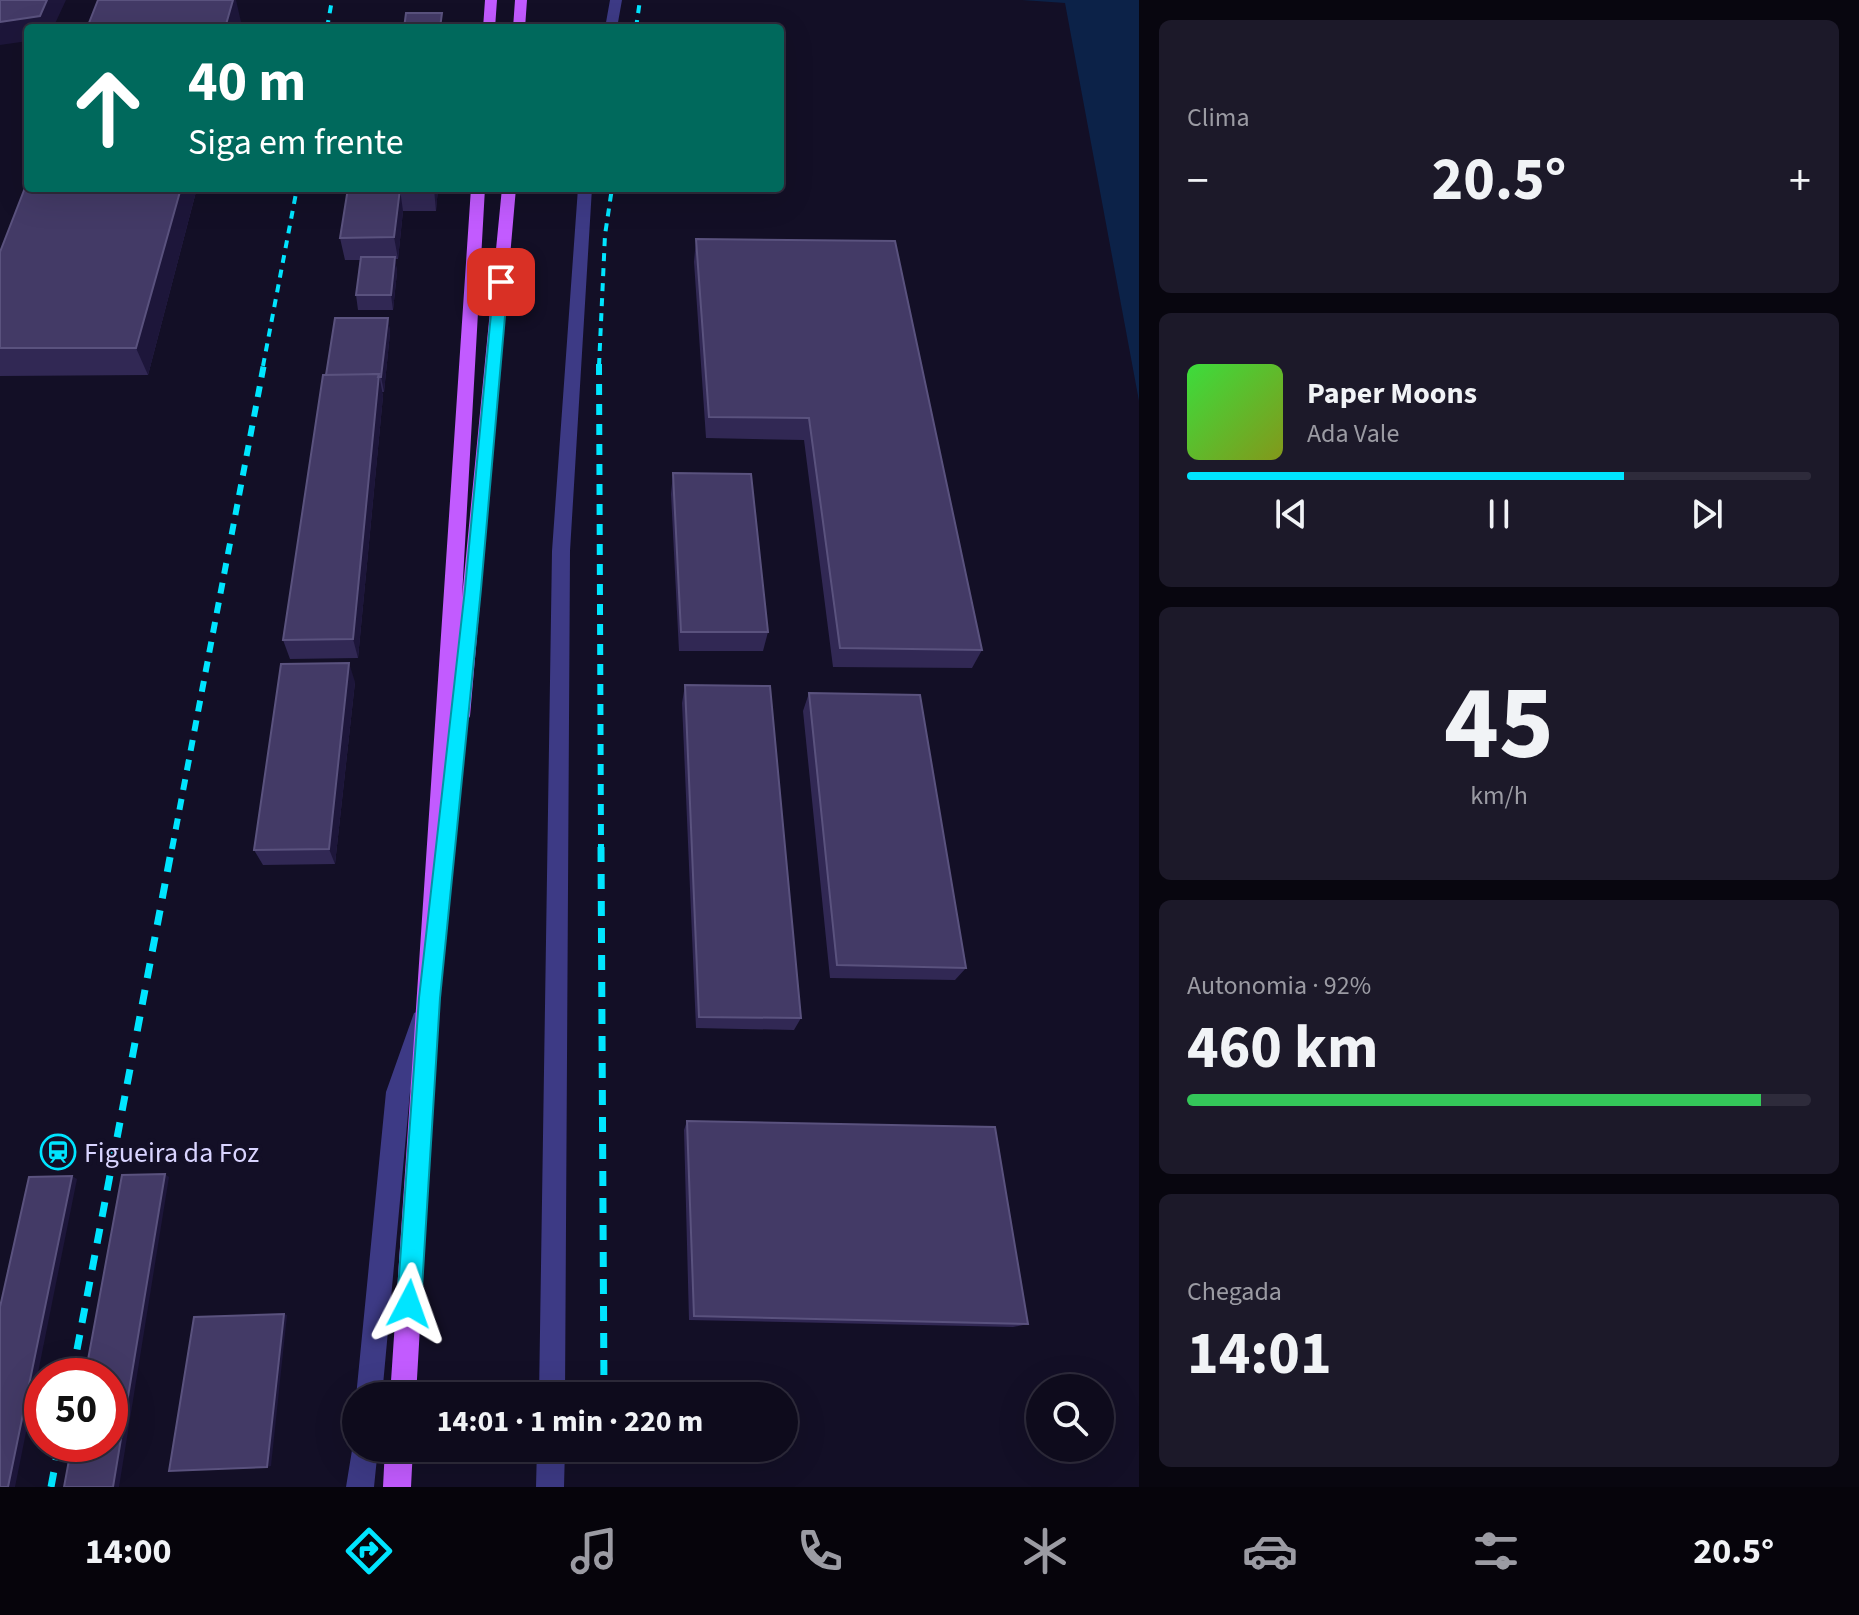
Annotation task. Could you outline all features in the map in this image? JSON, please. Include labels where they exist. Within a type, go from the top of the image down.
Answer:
[{"type":"main road","points":[[489,24],[491,0]]},
{"type":"main road","points":[[519,24],[521,0]]},
{"type":"main road","points":[[404,1382],[478,192]]},
{"type":"main road","points":[[430,998],[473,589],[509,192]]},
{"type":"main road","points":[[397,1487],[398,1462]]},
{"type":"street","points":[[612,24],[616,0]]},
{"type":"street","points":[[552,1382],[561,551],[585,192]]},
{"type":"street","points":[[370,1382],[398,1092],[430,998]]},
{"type":"street","points":[[360,1487],[363,1462]]},
{"type":"street","points":[[550,1487],[551,1462]]},
{"type":"water","points":[[1022,0],[1139,0],[1139,401],[1065,3]]},
{"type":"building","points":[[0,0],[47,0],[40,16],[0,22]]},
{"type":"building","points":[[98,0],[233,0],[226,24],[89,24]]},
{"type":"building","points":[[406,13],[442,13],[441,24],[405,24]]},
{"type":"building","points":[[24,190],[180,192],[136,348],[0,348],[0,252]]},
{"type":"building","points":[[347,192],[400,192],[394,237],[340,238]]},
{"type":"building","points":[[696,239],[895,241],[982,650],[840,648],[809,418],[709,417]]},
{"type":"building","points":[[361,257],[395,257],[391,295],[356,295]]},
{"type":"building","points":[[335,318],[388,318],[381,377],[378,377],[379,374],[326,375]]},
{"type":"building","points":[[379,374],[353,639],[283,640],[323,375]]},
{"type":"building","points":[[673,473],[751,474],[768,632],[681,632]]},
{"type":"building","points":[[349,663],[329,849],[254,850],[281,664]]},
{"type":"building","points":[[685,685],[770,686],[801,1018],[699,1017]]},
{"type":"building","points":[[809,693],[920,695],[966,968],[837,965]]},
{"type":"building","points":[[687,1121],[995,1127],[1028,1324],[694,1316]]},
{"type":"building","points":[[165,1174],[128,1397],[128,1358],[88,1358],[122,1175]]},
{"type":"building","points":[[72,1176],[35,1358],[24,1358],[24,1409],[8,1487],[0,1487],[0,1307],[29,1177]]},
{"type":"building","points":[[284,1314],[267,1467],[169,1471],[194,1317]]},
{"type":"building","points":[[69,1462],[117,1462],[113,1487],[64,1487]]},
{"type":"railway","points":[[328,24],[332,0]]},
{"type":"railway","points":[[637,24],[640,0]]},
{"type":"railway","points":[[263,366],[296,192]]},
{"type":"railway","points":[[599,366],[605,235],[611,192]]},
{"type":"railway","points":[[172,849],[264,364]]},
{"type":"railway","points":[[599,366],[601,849]]},
{"type":"railway","points":[[75,1358],[172,847]]},
{"type":"railway","points":[[601,847],[604,1382]]},
{"type":"railway","points":[[51,1487],[56,1462]]},
{"type":"place","name":"Figueira da Foz","points":[[58,1152]]},
{"type":"route","points":[[409,1304],[430,998],[473,589],[501,282]]}]
